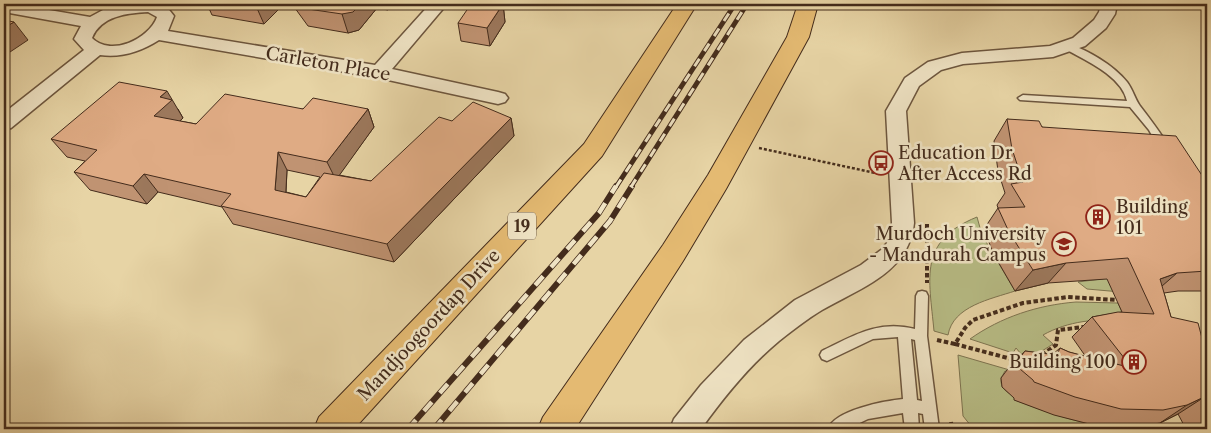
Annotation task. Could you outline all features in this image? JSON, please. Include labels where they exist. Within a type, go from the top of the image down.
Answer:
[{"type":"highway","name":"Mandjoogoordap Drive","points":[[331,429],[593,150],[687,4]]},
{"type":"highway","points":[[555,429],[673,253],[717,182],[798,37],[808,4]]},
{"type":"street","points":[[379,72],[439,4]]},
{"type":"street","points":[[1094,4],[1099,25]]},
{"type":"street","points":[[684,429],[720,380],[742,358],[804,308],[877,268],[894,250],[902,235],[903,223],[896,111],[902,94],[908,85],[935,66],[959,59],[1040,52],[1068,47],[1085,38],[1099,25],[1107,15],[1109,4]]},
{"type":"street","points":[[149,5],[160,10],[166,16],[165,25],[157,34],[144,42],[128,48],[111,51],[96,50],[86,46],[82,39],[92,23],[108,14],[128,8],[149,5]]},
{"type":"street","points":[[4,7],[92,23]]},
{"type":"street","name":"Carleton Place","points":[[157,34],[379,72],[498,98]]},
{"type":"street","points":[[4,123],[96,50]]},
{"type":"lane","points":[[1068,47],[1110,70],[1123,83],[1131,95],[1133,104],[1153,128],[1168,154]]},
{"type":"lane","points":[[1023,98],[1133,104]]},
{"type":"lane","points":[[925,292],[928,338],[928,408],[932,429]]},
{"type":"lane","points":[[827,355],[879,330],[904,331],[928,338]]},
{"type":"lane","points":[[904,331],[912,429]]},
{"type":"lane","points":[[835,429],[848,419],[869,410],[910,405],[928,408]]},
{"type":"path","points":[[738,143],[785,155],[883,174]]},
{"type":"path","points":[[925,292],[926,220]]},
{"type":"path","points":[[954,344],[966,325],[973,320],[1010,306],[1038,299],[1076,295],[1116,300]]},
{"type":"path","points":[[1036,360],[1056,345],[1058,330],[1092,327]]},
{"type":"path","points":[[928,338],[1021,361]]},
{"type":"path","points":[[951,420],[952,429]]},
{"type":"green space","points":[[977,217],[982,235],[1015,291],[965,310],[951,325],[948,335],[934,331],[930,278],[936,249],[945,237],[958,227]]},
{"type":"green space","points":[[1109,278],[1121,292],[1087,289],[1078,282]]},
{"type":"green space","points":[[1076,302],[1118,303],[1126,321],[1104,320],[1062,326],[1043,335],[1053,344],[1031,358],[1021,354],[1016,348],[1013,353],[970,339],[994,324],[1020,313]]},
{"type":"green space","points":[[958,355],[1013,371],[1013,374],[1005,371],[1001,378],[1003,387],[1014,396],[1015,400],[1034,407],[1086,423],[1140,426],[1160,423],[1165,429],[976,429],[963,416]]},
{"type":"building","points":[[298,4],[361,4],[353,12],[342,14],[301,8]]},
{"type":"building","points":[[471,4],[503,4],[487,28],[458,23]]},
{"type":"building","points":[[4,20],[14,22],[4,28]]},
{"type":"building","points":[[119,82],[167,91],[160,97],[172,100],[154,116],[196,124],[225,94],[303,109],[313,98],[368,109],[327,162],[278,152],[275,190],[306,197],[324,173],[371,181],[439,117],[452,121],[473,102],[511,118],[387,244],[221,206],[231,194],[144,174],[133,186],[74,172],[97,150],[51,139]]},
{"type":"building","points":[[1007,119],[1039,121],[1042,127],[1176,136],[1207,183],[1207,271],[1177,273],[1160,279],[1171,317],[1198,323],[1207,357],[1207,399],[1206,396],[1187,405],[1163,410],[1121,409],[1075,397],[1034,382],[1020,369],[1019,359],[1025,351],[1057,355],[1060,348],[1132,368],[1092,317],[1118,312],[1154,314],[1128,258],[1066,263],[1033,270],[1009,232],[998,208],[1025,207],[1011,184],[1023,182],[1012,149]]},
{"type":"railway","points":[[616,187],[735,4]]},
{"type":"railway","points":[[631,187],[747,4]]},
{"type":"railway","points":[[408,429],[599,213],[616,186]]},
{"type":"railway","points":[[434,429],[610,221],[632,186]]},
{"type":"place","name":"Education Dr After Access Rd","points":[[881,163]]},
{"type":"place","name":"Building 101","points":[[1098,217]]},
{"type":"place","name":"Murdoch University - Mandurah Campus","points":[[1064,244]]},
{"type":"place","name":"Building 100","points":[[1134,362]]}]
